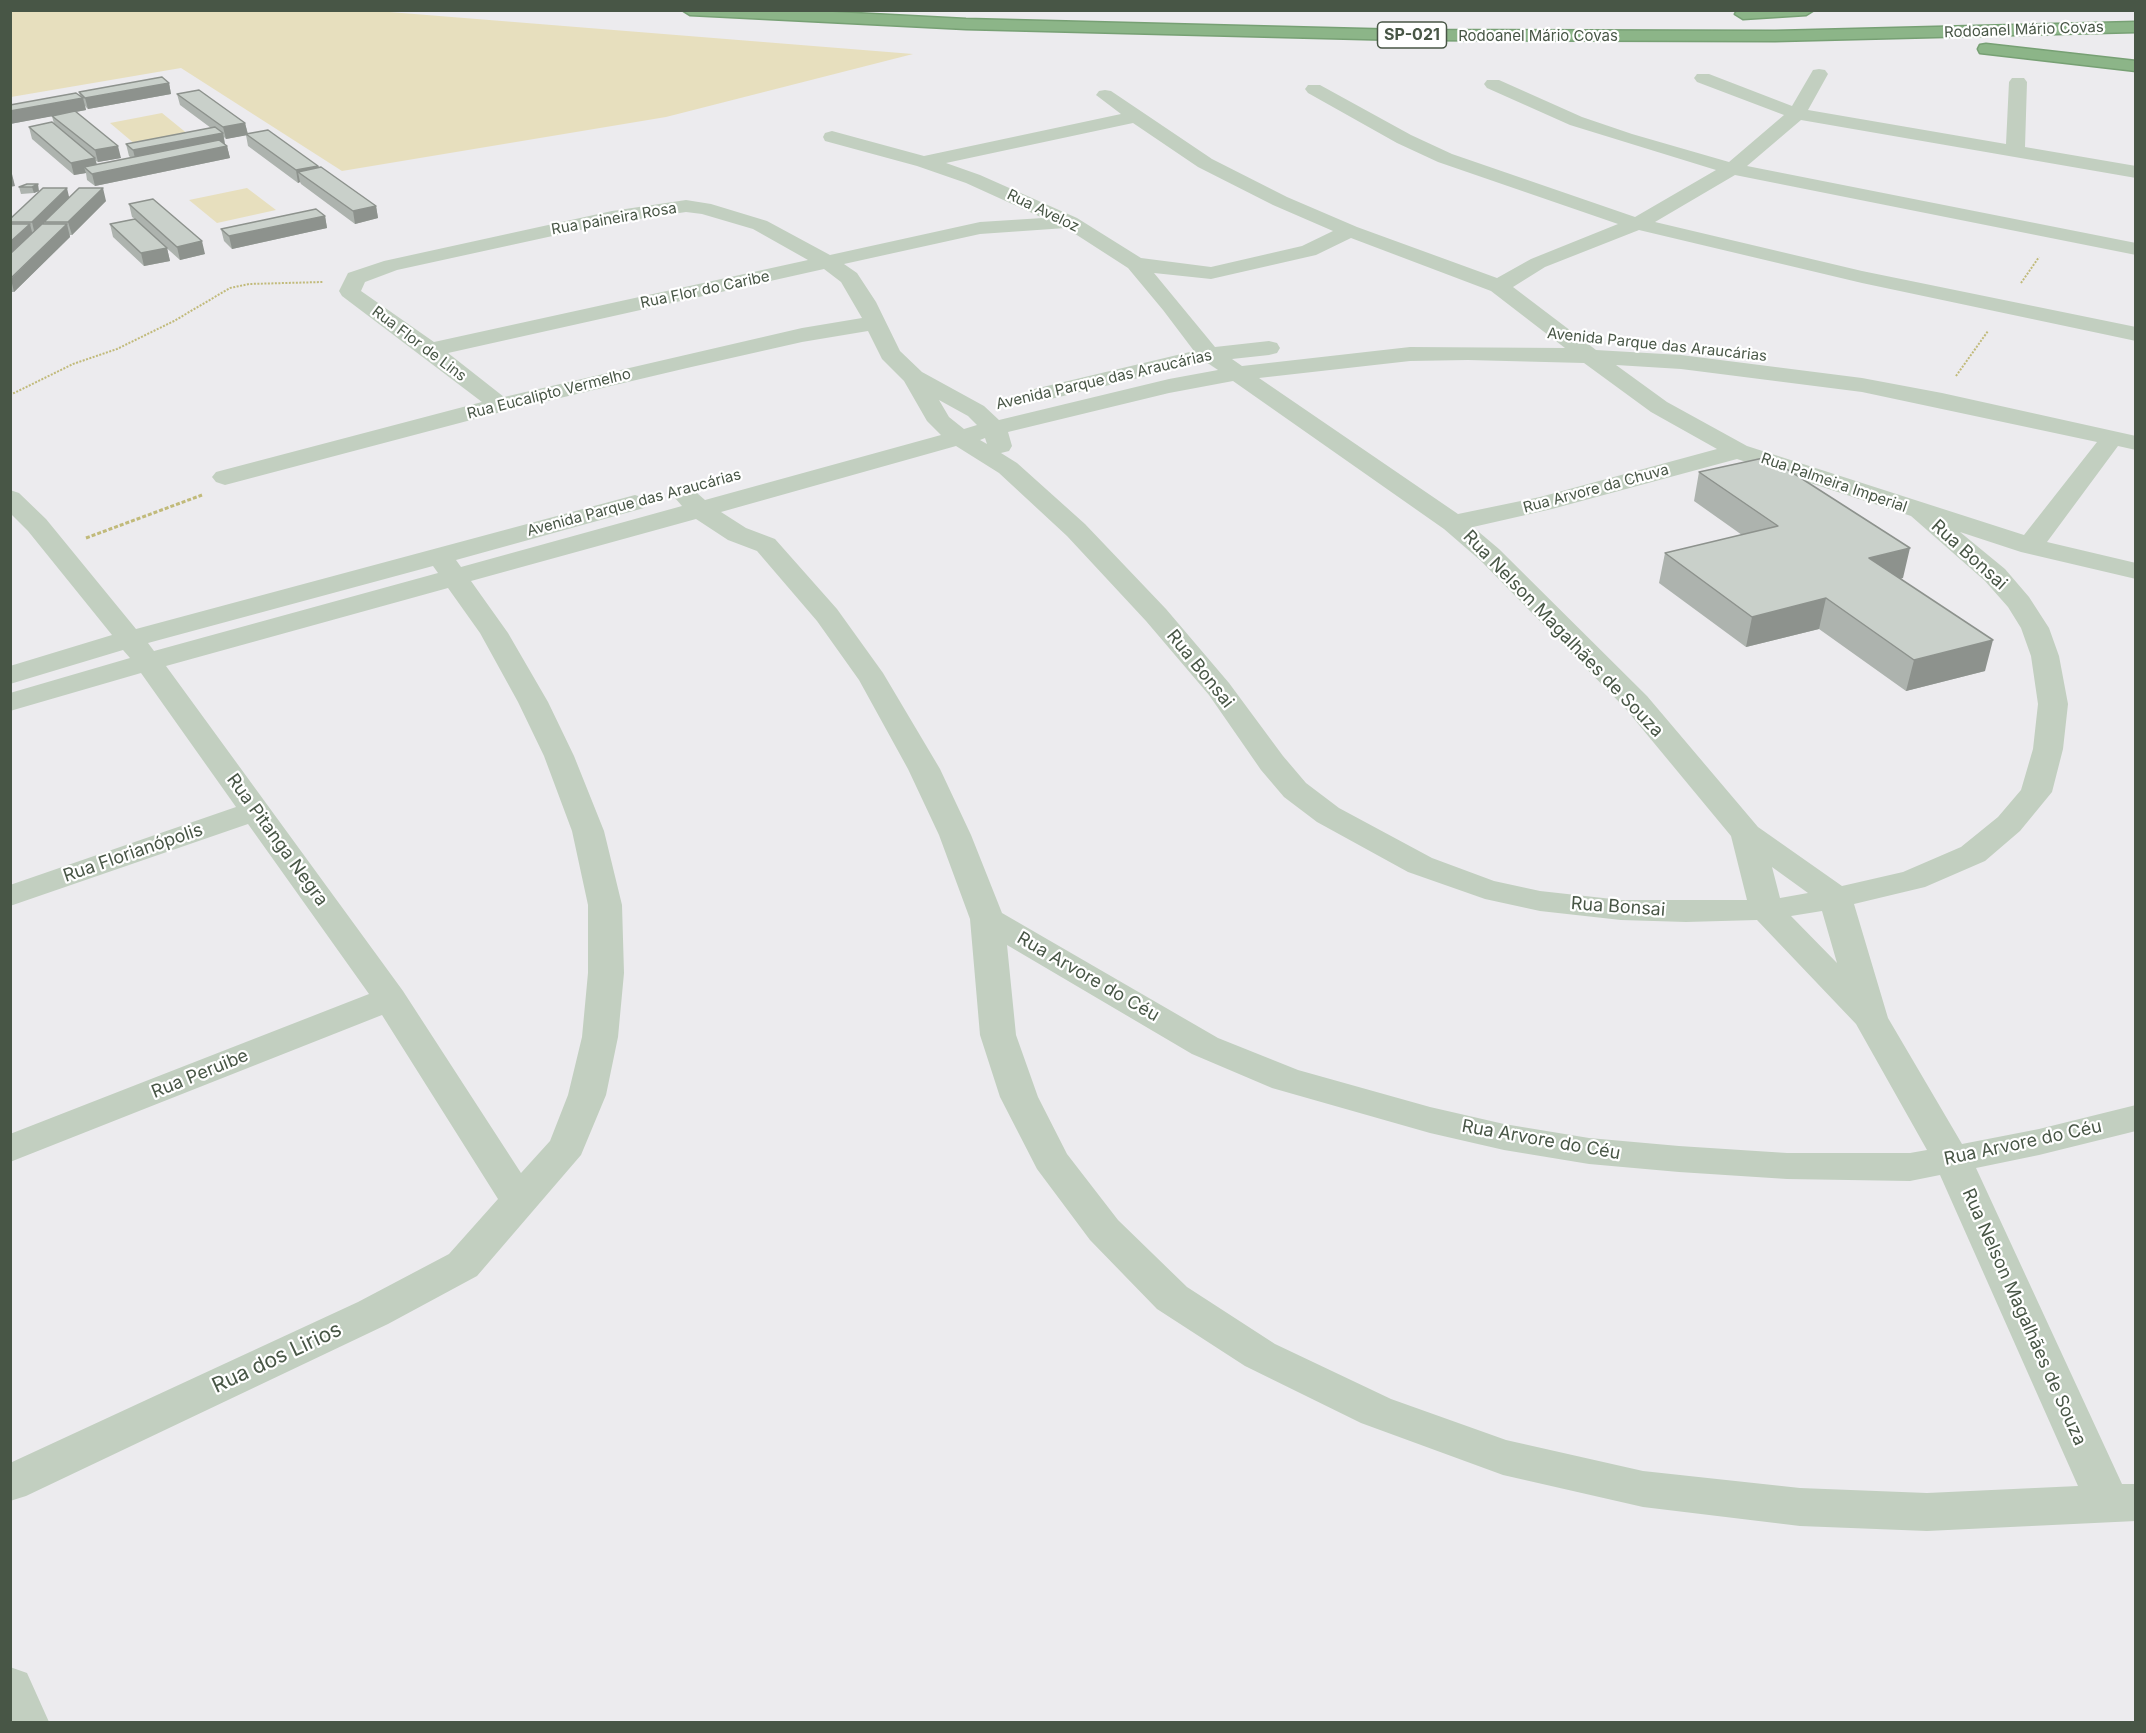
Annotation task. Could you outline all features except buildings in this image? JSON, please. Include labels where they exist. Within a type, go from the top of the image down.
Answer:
[{"type":"highway","name":"Rodoanel Mário Covas","points":[[690,10],[966,24],[1187,31],[1528,36],[1775,36],[2136,27]]},
{"type":"highway","points":[[1737,14],[1814,12]]},
{"type":"highway","points":[[1775,36],[1983,48],[2136,66]]},
{"type":"street","points":[[1500,286],[1538,263],[1637,225],[1732,169],[1797,114],[1819,74]]},
{"type":"street","points":[[1703,78],[1797,114],[2136,172]]},
{"type":"street","points":[[2015,152],[2018,82]]},
{"type":"street","points":[[1493,84],[1576,121],[1625,138],[1732,169],[2136,249]]},
{"type":"street","points":[[1314,89],[1404,139],[1445,158],[1637,225],[1873,279],[2136,333]]},
{"type":"street","points":[[1105,95],[1134,117],[1205,163],[1280,201],[1419,257]]},
{"type":"street","points":[[924,162],[1134,117]]},
{"type":"street","name":"Rua Aveloz","points":[[832,137],[924,162],[1027,202],[1070,222],[1135,264],[1171,305],[1197,342],[1210,354]]},
{"type":"street","points":[[980,228],[1027,202]]},
{"type":"street","name":"Rua paineira Rosa","points":[[356,278],[391,265],[612,217],[661,208],[687,206],[704,208],[760,225],[829,263],[849,278],[875,322],[890,354],[914,377]]},
{"type":"street","points":[[980,228],[1070,222]]},
{"type":"street","name":"Rua Flor do Caribe","points":[[430,350],[980,228]]},
{"type":"street","points":[[1135,264],[1211,273],[1309,251],[1350,231]]},
{"type":"street","points":[[1309,251],[1419,257]]},
{"type":"street","name":"Rua Palmeira Imperial","points":[[1419,257],[1500,286],[1589,356],[1659,407],[1738,451],[1922,513],[2030,546],[2136,571]]},
{"type":"street","points":[[1454,268],[1538,263]]},
{"type":"street","points":[[1171,305],[1211,273]]},
{"type":"street","name":"Rua Flor de Lins","points":[[356,278],[350,291],[354,296],[430,350],[500,405]]},
{"type":"street","name":"Rua Eucalipto Vermelho","points":[[225,477],[500,405],[802,334],[875,322]]},
{"type":"street","name":"Avenida Parque das Araucárias","points":[[728,490],[939,421],[1136,370],[1210,354],[1372,338],[1559,333],[1752,354],[1950,384],[2136,426]]},
{"type":"street","name":"Rua Nelson Magalhães de Souza","points":[[1210,354],[1454,523],[1490,555],[1636,702],[1747,834],[1835,897]]},
{"type":"street","name":"Avenida Parque das Araucárias","points":[[139,650],[728,490],[960,438],[1169,386],[1239,373],[1410,354],[1589,356],[1681,362],[1862,385],[2124,440]]},
{"type":"street","points":[[914,377],[976,411],[994,428],[1008,468]]},
{"type":"street","points":[[914,377],[939,421],[960,438],[1008,468]]},
{"type":"street","points":[[2030,546],[2124,440]]},
{"type":"street","name":"Rua Arvore da Chuva","points":[[1454,523],[1543,504],[1738,451]]},
{"type":"street","name":"Rua Bonsai","points":[[1008,468],[1076,530],[1156,615],[1219,689],[1272,763],[1295,790],[1328,815],[1420,865],[1485,889],[1540,901],[1621,910],[1686,912],[1766,910],[1912,880],[1972,854],[2009,824],[2036,792],[2048,749],[2053,704],[2045,656],[2035,627],[2019,603],[1995,575],[1922,513]]},
{"type":"street","points":[[728,490],[766,527],[766,545]]},
{"type":"street","name":"Rua Pitanga Negra","points":[[10,498],[37,525],[139,650],[256,811],[390,999],[519,1200]]},
{"type":"street","points":[[690,500],[737,534],[766,545],[827,615],[873,679],[924,769],[955,835],[987,919],[999,1035],[1019,1097],[1051,1160],[1104,1230],[1172,1298],[1260,1355],[1376,1411],[1503,1457],[1643,1489],[1800,1507],[1927,1512],[2122,1502]]},
{"type":"street","points":[[10,532],[37,525]]},
{"type":"street","points":[[1995,575],[2066,555]]},
{"type":"street","name":"Rua dos Lirios","points":[[10,1483],[373,1313],[463,1265],[567,1146],[587,1095],[600,1038],[606,973],[605,905],[588,831],[560,756],[494,633],[447,566]]},
{"type":"street","points":[[10,675],[139,650]]},
{"type":"street","points":[[10,702],[139,650]]},
{"type":"street","name":"Rua Florianópolis","points":[[10,896],[256,811]]},
{"type":"street","name":"Rua Nelson Magalhães de Souza","points":[[1747,834],[1766,910],[1870,1018],[1950,1159],[2122,1502]]},
{"type":"street","points":[[1835,897],[1870,1018]]},
{"type":"street","name":"Rua Arvore do Céu","points":[[987,919],[1205,1046],[1285,1079],[1430,1120],[1504,1137],[1579,1149],[1679,1159],[1787,1166],[1910,1167],[2039,1142],[2136,1118]]},
{"type":"street","name":"Rua Peruibe","points":[[10,1149],[390,999]]},
{"type":"street","points":[[10,1688],[24,1722]]},
{"type":"path","points":[[10,395],[74,364],[117,349],[174,321],[230,288],[249,284],[314,283],[356,278]]},
{"type":"path","points":[[58,552],[93,535],[201,496],[225,477]]},
{"type":"shaded area","points":[[11,10],[377,11],[913,54],[666,117],[342,171],[181,68],[11,97]]},
{"type":"shaded area","points":[[162,113],[189,135],[136,145],[110,123]]},
{"type":"shaded area","points":[[247,188],[276,210],[217,223],[189,200]]}]
